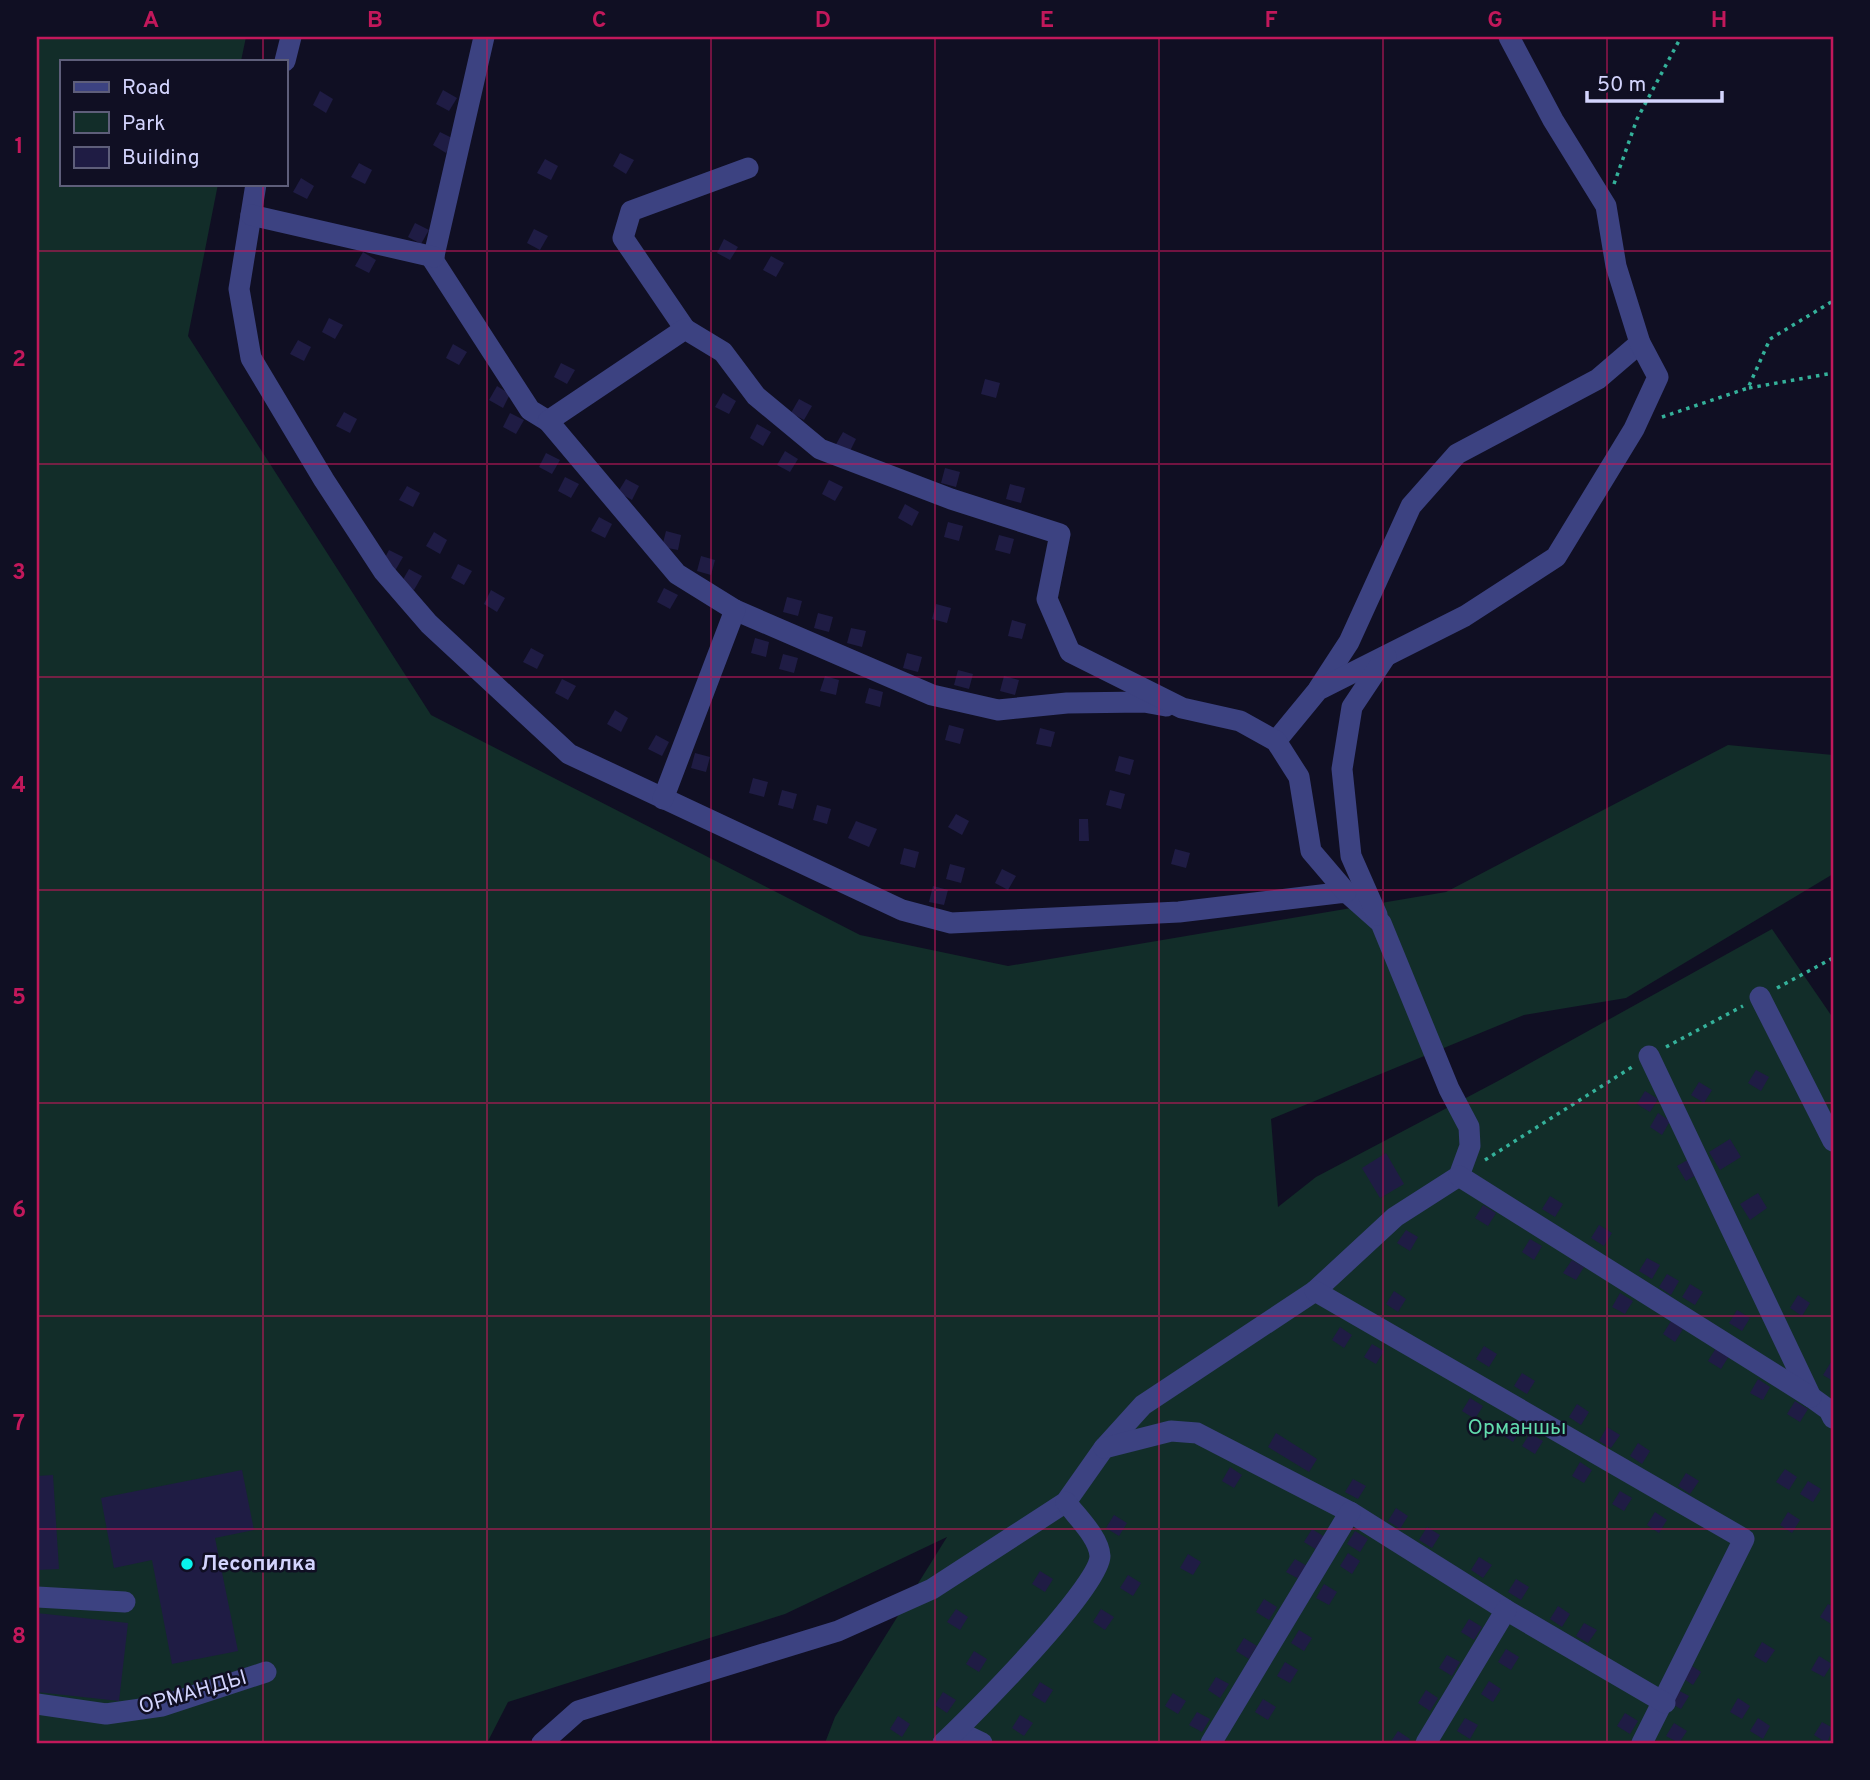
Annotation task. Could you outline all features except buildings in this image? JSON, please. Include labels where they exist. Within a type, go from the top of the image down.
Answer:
[{"type":"street","points":[[285,60],[291,37]]},
{"type":"street","points":[[433,257],[484,37]]},
{"type":"street","points":[[1318,690],[1465,616],[1556,557],[1634,429],[1658,377],[1640,343],[1616,266],[1606,206],[1553,120],[1509,37]]},
{"type":"street","points":[[748,168],[631,211],[623,238],[685,329],[723,352],[756,396],[820,450],[951,499],[1060,534],[1047,599],[1070,652],[1182,708]]},
{"type":"street","points":[[256,186],[239,289],[251,358],[324,480],[384,572],[429,624],[569,754],[902,910],[951,923],[1179,912],[1346,892]]},
{"type":"street","points":[[251,215],[433,257],[530,410],[548,421],[677,574],[735,610],[932,695],[998,710],[1080,703],[1144,702],[1240,721],[1276,741],[1299,777],[1311,851],[1346,892],[1381,923]]},
{"type":"street","points":[[548,421],[685,329]]},
{"type":"street","points":[[1276,741],[1318,690],[1349,642],[1411,506],[1457,454],[1598,379],[1640,343]]},
{"type":"street","points":[[663,799],[735,610]]},
{"type":"street","points":[[542,1743],[578,1711],[838,1631],[932,1589],[1066,1502],[1104,1448],[1143,1405],[1315,1291],[1395,1217],[1459,1176],[1470,1146],[1469,1126],[1449,1089],[1351,856],[1342,769],[1352,707],[1387,654]]},
{"type":"street","points":[[1760,997],[1833,1141]]},
{"type":"street","points":[[1649,1056],[1811,1397]]},
{"type":"street","points":[[1459,1176],[1811,1397],[1829,1409],[1833,1418]]},
{"type":"street","points":[[1315,1291],[1744,1539],[1665,1703],[1642,1743]]},
{"type":"street","points":[[1104,1448],[1171,1431],[1197,1433],[1350,1512],[1506,1610],[1665,1703]]},
{"type":"street","points":[[950,1737],[1065,1614],[1095,1570],[1100,1556],[1096,1544],[1066,1502]]},
{"type":"street","points":[[1212,1743],[1350,1512]]},
{"type":"street","points":[[37,1597],[125,1602]]},
{"type":"street","points":[[1426,1743],[1506,1610]]},
{"type":"street","name":"ОРМАНДЫ","points":[[37,1704],[106,1714],[163,1706],[266,1672]]},
{"type":"street","points":[[950,1737],[982,1743]]},
{"type":"path","points":[[1606,206],[1637,119],[1681,37]]},
{"type":"path","points":[[1748,388],[1770,340],[1833,301]]},
{"type":"path","points":[[1634,429],[1681,408],[1748,388],[1833,373]]},
{"type":"green space","name":"Орманшы","points":[[37,37],[246,37],[241,60],[60,60],[60,186],[218,186],[188,336],[431,715],[860,935],[1008,966],[1446,892],[1728,745],[1833,755],[1833,874],[1626,998],[1524,1015],[1271,1119],[1278,1207],[1316,1177],[1498,1081],[1772,929],[1833,1018],[1833,1743],[825,1743],[835,1717],[947,1537],[785,1614],[508,1702],[487,1743],[37,1743]]},
{"type":"place","name":"Лесопилка","points":[[187,1564]]}]
